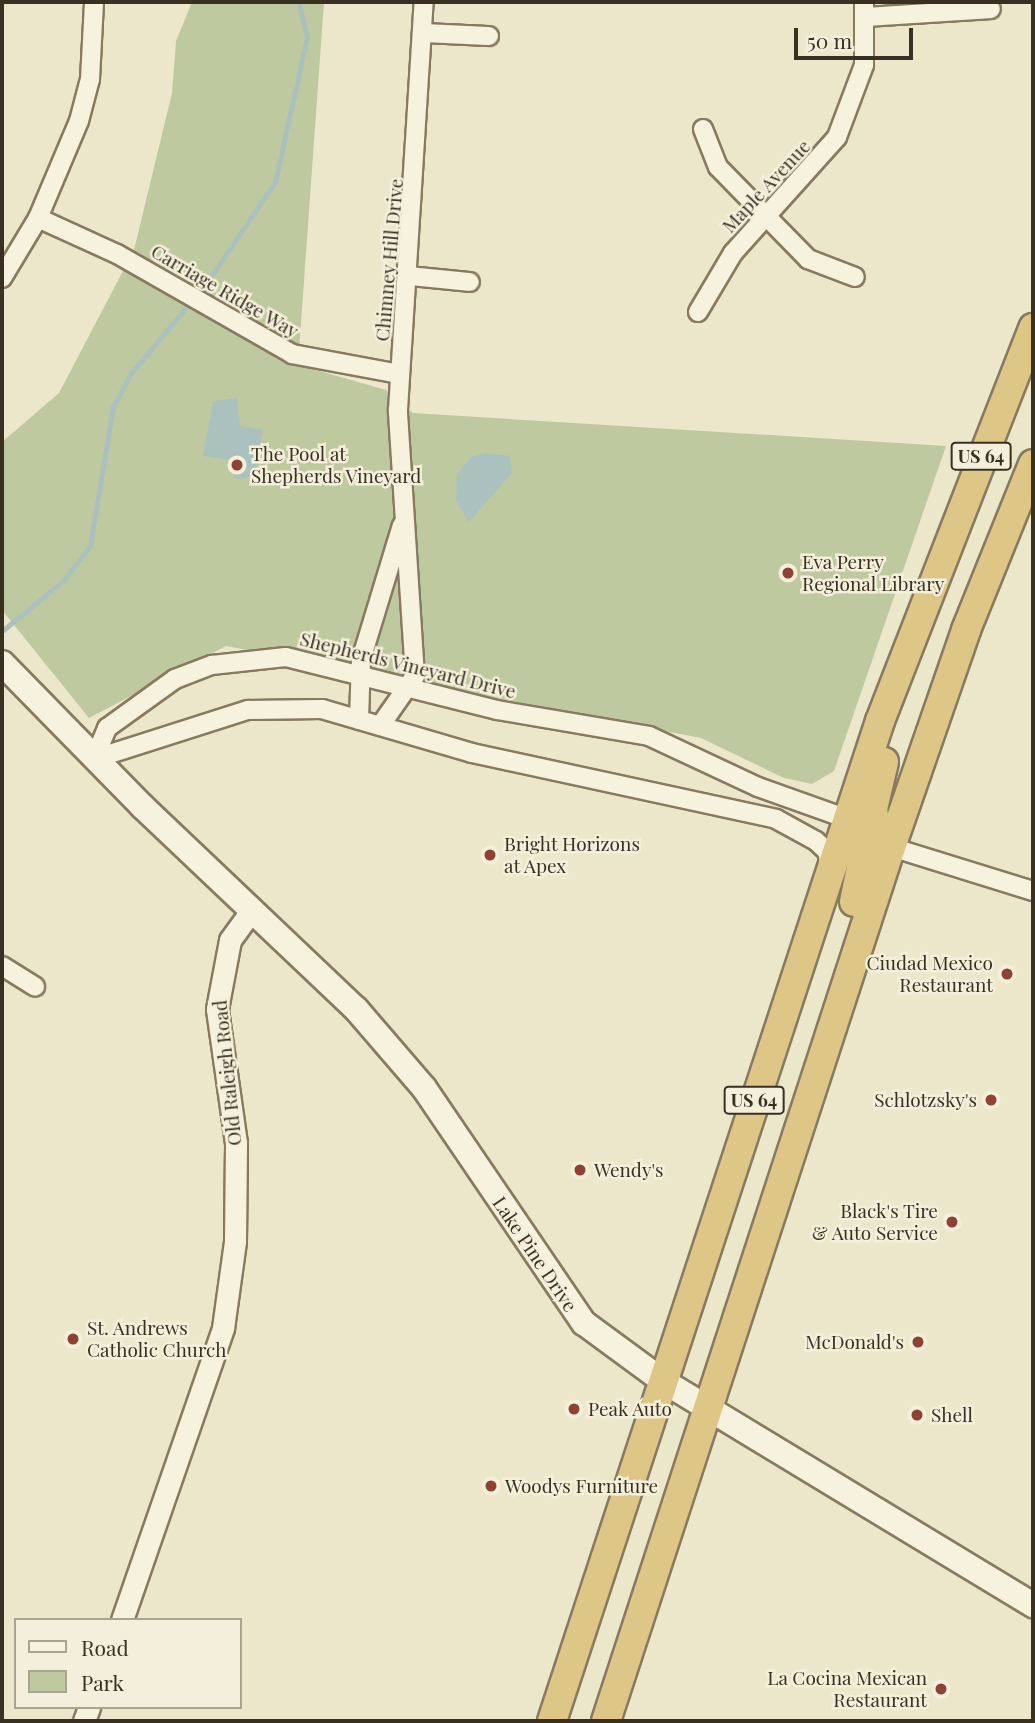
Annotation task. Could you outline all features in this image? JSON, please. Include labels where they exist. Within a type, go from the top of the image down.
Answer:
[{"type":"highway","name":"US 64","points":[[552,1721],[848,819],[933,586],[1033,328]]},
{"type":"highway","name":"US 64","points":[[606,1721],[891,847],[966,629],[1033,464]]},
{"type":"highway","points":[[891,847],[876,828],[873,809],[933,586]]},
{"type":"highway","points":[[830,1034],[825,1008],[866,843],[848,819]]},
{"type":"main road","points":[[2,663],[94,759],[251,911]]},
{"type":"main road","name":"Lake Pine Drive","points":[[251,911],[356,1009],[424,1088],[575,1314],[663,1381],[1033,1605]]},
{"type":"street","points":[[2,278],[38,218],[87,89],[94,2]]},
{"type":"street","name":"Chimney Hill Drive","points":[[380,726],[415,676],[414,593],[403,521],[399,374],[410,276],[424,2]]},
{"type":"street","points":[[865,10],[991,9]]},
{"type":"street","name":"Maple Avenue","points":[[698,312],[733,253],[842,128],[864,65],[865,10]]},
{"type":"street","points":[[423,33],[489,36]]},
{"type":"street","points":[[704,129],[718,167],[766,218],[808,259],[855,277]]},
{"type":"street","name":"Carriage Ridge Way","points":[[38,218],[117,254],[292,354],[399,374]]},
{"type":"street","points":[[410,276],[470,282]]},
{"type":"street","name":"Chimney Hill Drive","points":[[359,720],[358,672],[403,521]]},
{"type":"street","name":"Shepherds Vineyard Drive","points":[[94,759],[107,728],[121,715],[189,672],[286,657],[358,672],[409,687],[649,736],[758,787],[848,819]]},
{"type":"street","points":[[94,759],[272,706],[322,709],[484,756],[776,819],[828,852],[830,872]]},
{"type":"street","points":[[891,847],[1033,891]]},
{"type":"street","name":"Old Raleigh Road","points":[[123,1618],[223,1328],[237,1157],[217,1009],[230,940],[251,911]]},
{"type":"street","points":[[2,965],[35,987]]},
{"type":"green space","points":[[192,2],[324,2],[298,365],[386,390],[413,413],[946,446],[834,771],[812,784],[784,778],[701,738],[226,646],[89,718],[2,610],[2,442],[59,393],[134,250],[172,93],[176,41]]},
{"type":"water","points":[[237,398],[240,426],[263,430],[255,478],[235,479],[230,460],[203,456],[213,401]]},
{"type":"water","points":[[485,453],[510,456],[512,473],[469,522],[456,501],[457,474],[471,457]]},
{"type":"waterway","points":[[199,294],[275,182],[307,38],[299,2]]},
{"type":"waterway","points":[[2,631],[64,580],[90,546],[113,407],[132,372],[190,303]]},
{"type":"place","name":"The Pool at Shepherds Vineyard","points":[[237,465]]},
{"type":"place","name":"Eva Perry Regional Library","points":[[788,573]]},
{"type":"place","name":"Bright Horizons at Apex","points":[[490,855]]},
{"type":"place","name":"Ciudad Mexico Restaurant","points":[[1007,974]]},
{"type":"place","name":"Schlotzsky's","points":[[991,1100]]},
{"type":"place","name":"Wendy's","points":[[580,1170]]},
{"type":"place","name":"Black's Tire & Auto Service","points":[[952,1222]]},
{"type":"place","name":"St. Andrews Catholic Church","points":[[73,1339]]},
{"type":"place","name":"McDonald's","points":[[918,1342]]},
{"type":"place","name":"Peak Auto","points":[[574,1409]]},
{"type":"place","name":"Shell","points":[[917,1415]]},
{"type":"place","name":"Woodys Furniture","points":[[491,1486]]},
{"type":"place","name":"La Cocina Mexican Restaurant","points":[[941,1689]]}]
